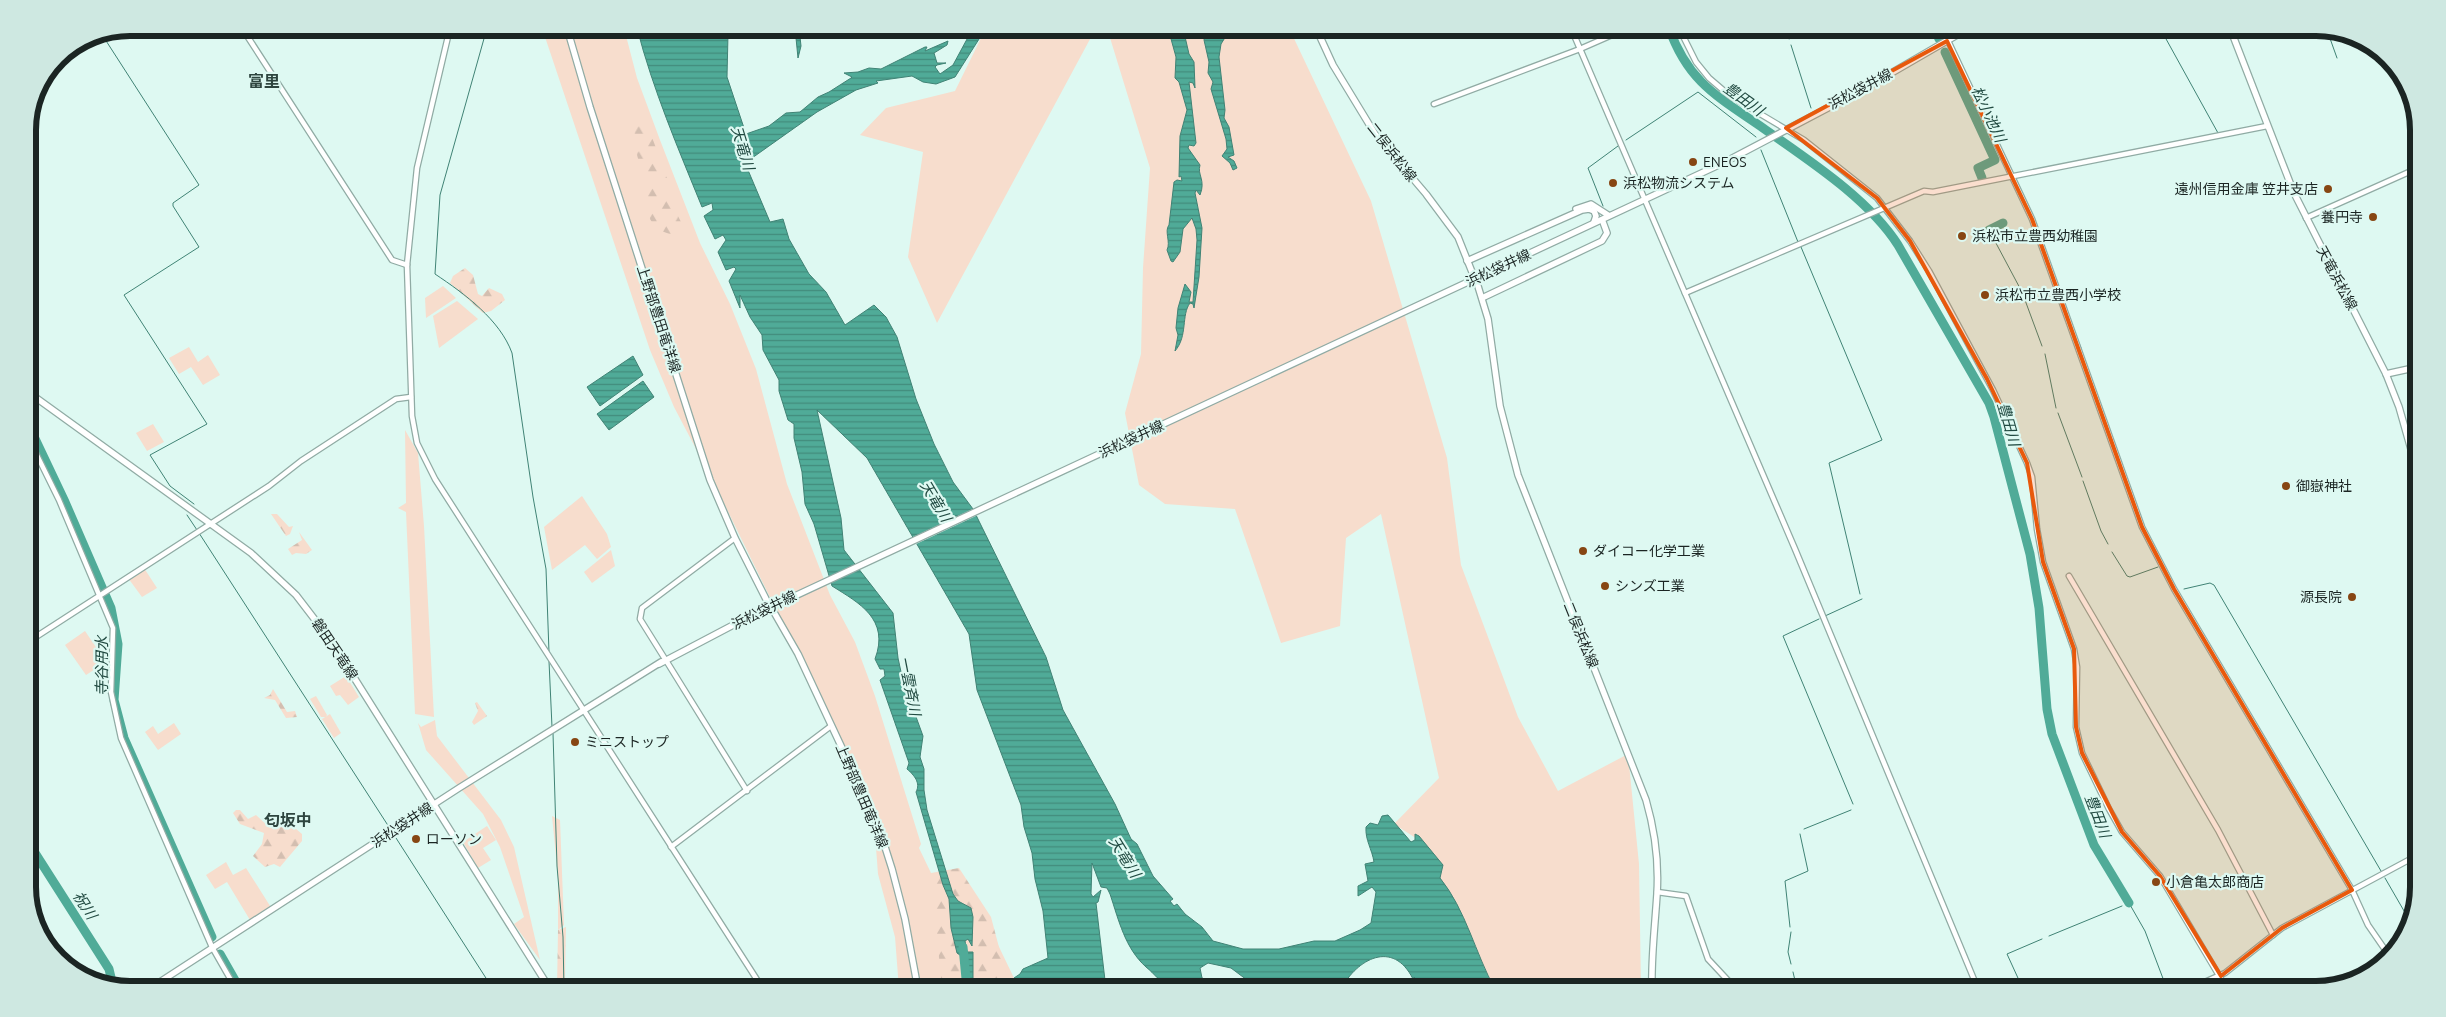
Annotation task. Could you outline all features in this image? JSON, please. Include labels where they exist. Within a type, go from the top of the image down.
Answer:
[{"type":"main road","name":"上野部豊田竜洋線","points":[[569,36],[590,107],[710,480],[735,538],[768,602]]},
{"type":"main road","name":"二俣浜松線","points":[[1320,36],[1333,65],[1375,134],[1458,237],[1472,272]]},
{"type":"main road","name":"浜松袋井線","points":[[161,981],[556,727],[666,660],[795,595],[1723,163],[1786,128],[1862,90],[1955,36]]},
{"type":"main road","name":"天竜浜松線","points":[[2233,36],[2267,126],[2306,218],[2386,374],[2410,447]]},
{"type":"main road","points":[[1467,260],[1588,204],[1611,215]]},
{"type":"main road","points":[[1566,215],[1590,208],[1596,214],[1592,224]]},
{"type":"main road","name":"浜松袋井線","points":[[1592,224],[1603,222],[1611,215]]},
{"type":"main road","points":[[1482,298],[1602,241],[1607,233],[1603,222]]},
{"type":"main road","name":"二俣浜松線","points":[[1477,283],[1490,326],[1495,376],[1508,442],[1538,528],[1646,800],[1654,834],[1657,892],[1652,981]]},
{"type":"main road","points":[[2386,374],[2410,369]]},
{"type":"main road","name":"磐田天竜線","points":[[36,398],[251,553],[283,581],[314,617],[544,981]]},
{"type":"main road","name":"上野部豊田竜洋線","points":[[774,614],[798,654],[878,825],[890,861],[905,919],[916,981]]},
{"type":"street","points":[[247,36],[392,260],[407,265]]},
{"type":"street","points":[[448,36],[417,168],[407,265],[411,397],[415,434],[424,461],[757,981]]},
{"type":"street","points":[[1574,36],[1795,549],[1974,981]]},
{"type":"street","points":[[1434,104],[1610,36]]},
{"type":"street","points":[[1683,36],[1693,57],[1709,78],[1730,96],[1786,128],[1853,177],[1886,208],[1929,271],[1993,390],[2032,476],[2036,529],[2043,562],[2074,649],[2077,667],[2076,727],[2082,754],[2108,809],[2122,832],[2160,876],[2223,981]]},
{"type":"street","points":[[1945,36],[2032,219],[2142,527],[2174,589],[2352,890],[2368,925],[2385,950]]},
{"type":"street","points":[[1685,293],[1924,191],[1933,192],[2267,126]]},
{"type":"street","points":[[2306,218],[2410,172]]},
{"type":"street","points":[[36,637],[269,486],[367,417],[396,399],[411,397]]},
{"type":"street","points":[[36,453],[59,500],[113,628],[111,692],[121,738],[212,947],[231,981]]},
{"type":"street","points":[[735,538],[642,608],[640,619],[747,791]]},
{"type":"street","points":[[2069,576],[2218,830],[2273,934]]},
{"type":"street","points":[[671,847],[831,726]]},
{"type":"street","points":[[2210,981],[2221,976],[2273,934],[2410,859]]},
{"type":"street","points":[[1657,892],[1686,896],[1708,959],[1728,981]]},
{"type":"highlighted area","points":[[1947,41],[2032,219],[2142,527],[2174,589],[2352,890],[2282,928],[2221,976],[2160,876],[2122,832],[2082,753],[2076,727],[2074,649],[2043,562],[2027,463],[1987,379],[1910,241],[1877,198],[1786,128]]},
{"type":"green space","points":[[545,36],[626,36],[637,78],[700,243],[730,304],[756,369],[787,484],[830,595],[855,642],[875,696],[921,844],[919,848],[931,873],[972,891],[1015,981],[898,981],[895,937],[878,874],[873,808],[715,485],[674,407],[650,350]]},
{"type":"green space","points":[[982,36],[1092,36],[937,323],[908,257],[923,152],[860,135],[886,108],[955,91]]},
{"type":"green space","points":[[1109,36],[1293,36],[1371,201],[1447,458],[1461,565],[1518,717],[1558,791],[1628,754],[1639,864],[1641,981],[1485,981],[1425,844],[1394,824],[1439,778],[1381,514],[1346,538],[1340,626],[1281,643],[1235,509],[1165,504],[1139,485],[1125,413],[1141,354],[1143,268],[1150,168]]},
{"type":"green space","points":[[635,125],[649,129],[667,178],[642,173],[634,144]]},
{"type":"green space","points":[[645,182],[664,188],[686,232],[683,239],[656,229],[650,219]]},
{"type":"green space","points":[[465,268],[473,275],[478,294],[482,296],[489,288],[502,294],[505,300],[491,311],[483,313],[450,283],[453,276]]},
{"type":"green space","points":[[443,286],[456,298],[426,318],[425,298]]},
{"type":"green space","points":[[457,301],[478,319],[439,348],[433,316]]},
{"type":"green space","points":[[189,347],[198,362],[208,355],[220,375],[203,385],[191,367],[179,374],[169,358]]},
{"type":"green space","points":[[153,424],[164,442],[147,451],[136,433]]},
{"type":"green space","points":[[405,430],[418,453],[424,526],[434,717],[415,714],[406,512],[398,508],[406,503]]},
{"type":"green space","points":[[582,496],[607,534],[611,547],[597,559],[585,545],[552,570],[544,527]]},
{"type":"green space","points":[[271,514],[277,514],[289,527],[293,526],[290,534],[286,536]]},
{"type":"green space","points":[[299,532],[312,550],[306,554],[296,553],[292,555],[288,549],[302,540]]},
{"type":"green space","points":[[611,550],[615,566],[592,583],[584,572]]},
{"type":"green space","points":[[144,568],[157,588],[142,597],[128,578]]},
{"type":"green space","points":[[85,631],[106,662],[86,675],[65,645]]},
{"type":"green space","points":[[346,676],[359,697],[348,705],[340,695],[336,696],[330,686]]},
{"type":"green space","points":[[273,689],[287,712],[295,711],[297,717],[286,718],[275,700],[264,698],[270,695]]},
{"type":"green space","points":[[316,696],[327,715],[326,717],[321,717],[310,699]]},
{"type":"green space","points":[[477,702],[487,716],[474,725],[472,722],[478,711],[475,703]]},
{"type":"green space","points":[[330,714],[341,733],[334,738],[322,719]]},
{"type":"green space","points":[[435,720],[437,736],[501,820],[514,847],[540,960],[514,924],[524,917],[500,847],[483,814],[426,750],[418,723],[421,727]]},
{"type":"green space","points":[[174,723],[181,734],[158,750],[145,732],[153,726],[158,734]]},
{"type":"green space","points":[[236,810],[240,810],[248,819],[256,815],[270,828],[288,822],[302,834],[302,841],[280,867],[274,864],[265,867],[253,856],[262,844],[264,833],[240,824],[233,813]]},
{"type":"green space","points":[[552,816],[560,820],[564,925],[558,930],[558,877]]},
{"type":"green space","points":[[487,826],[496,840],[483,848],[491,860],[478,868],[463,842]]},
{"type":"green space","points":[[226,862],[233,875],[246,868],[272,909],[250,920],[227,882],[215,889],[206,875]]},
{"type":"green space","points":[[959,868],[991,917],[1008,981],[941,981],[931,873]]},
{"type":"green space","points":[[566,927],[566,981],[557,981],[558,930]]},
{"type":"water","name":"天竜川","points":[[639,36],[728,36],[727,77],[746,134],[769,126],[786,113],[800,112],[818,97],[852,77],[844,73],[858,72],[869,68],[881,69],[925,47],[927,47],[925,51],[948,41],[947,45],[934,53],[937,63],[946,63],[935,67],[940,74],[953,65],[969,36],[981,36],[955,77],[936,84],[923,82],[912,76],[876,81],[878,83],[856,90],[817,112],[745,163],[770,222],[783,219],[789,239],[809,274],[826,292],[845,325],[874,305],[886,317],[897,337],[916,399],[934,444],[953,482],[973,509],[1046,657],[1063,710],[1115,804],[1131,839],[1137,844],[1153,876],[1173,899],[1170,901],[1174,906],[1177,904],[1185,914],[1202,927],[1213,941],[1243,949],[1279,949],[1314,941],[1335,941],[1371,923],[1376,892],[1372,887],[1358,896],[1358,886],[1368,881],[1365,864],[1374,862],[1366,827],[1370,823],[1378,825],[1382,816],[1388,815],[1411,842],[1415,840],[1415,834],[1419,836],[1443,865],[1440,878],[1449,890],[1464,918],[1491,981],[1418,981],[1414,977],[1413,979],[1405,967],[1396,959],[1386,957],[1375,958],[1366,962],[1356,969],[1346,981],[1248,981],[1231,968],[1208,963],[1200,968],[1202,978],[1210,981],[1161,981],[1139,960],[1128,943],[1110,894],[1107,888],[1101,887],[1092,863],[1091,894],[1093,897],[1101,890],[1098,902],[1096,903],[1105,981],[1015,981],[1014,978],[1023,969],[1048,958],[1043,911],[1035,879],[1032,853],[1024,827],[1021,805],[977,690],[969,634],[867,458],[817,410],[841,518],[844,550],[893,613],[898,658],[903,681],[923,736],[920,757],[924,769],[924,790],[927,810],[953,894],[958,901],[971,908],[973,917],[972,946],[968,939],[965,941],[967,952],[973,952],[973,981],[965,981],[967,960],[957,953],[951,928],[949,899],[943,885],[916,792],[918,785],[907,769],[909,763],[880,680],[885,676],[884,669],[880,669],[875,659],[879,645],[875,623],[861,606],[832,586],[814,524],[805,504],[802,472],[794,438],[794,424],[788,420],[779,391],[779,380],[763,350],[762,335],[750,317],[740,295],[740,308],[729,281],[736,269],[734,267],[726,270],[718,252],[726,240],[723,235],[715,239],[704,216],[713,210],[712,203],[702,207],[675,141]]},
{"type":"water","points":[[796,36],[800,36],[801,46],[798,58]]},
{"type":"water","points":[[1170,36],[1185,36],[1189,54],[1194,62],[1195,88],[1193,83],[1189,82],[1196,143],[1194,146],[1189,145],[1188,148],[1200,165],[1202,190],[1200,195],[1196,190],[1195,193],[1202,228],[1199,277],[1194,308],[1193,304],[1190,303],[1187,308],[1182,339],[1175,351],[1178,335],[1176,328],[1178,308],[1185,284],[1191,292],[1189,302],[1193,302],[1197,240],[1192,218],[1183,229],[1180,252],[1173,262],[1171,261],[1167,250],[1167,230],[1174,182],[1177,180],[1182,181],[1181,176],[1179,177],[1180,136],[1187,110],[1179,82],[1175,78],[1176,57]]},
{"type":"water","points":[[1205,36],[1226,36],[1221,44],[1219,57],[1225,110],[1224,118],[1229,127],[1234,155],[1228,157],[1234,161],[1237,168],[1233,170],[1230,163],[1222,156],[1227,149],[1226,139],[1211,89],[1213,82],[1208,73],[1209,62]]},
{"type":"water","points":[[633,356],[643,375],[600,406],[587,387]]},
{"type":"water","points":[[643,381],[654,397],[609,430],[597,414]]},
{"type":"pier","points":[[975,508],[978,515],[914,545],[911,538]]},
{"type":"waterway","points":[[485,36],[440,195],[435,274],[458,290],[490,319],[499,330],[512,353],[533,497],[546,569],[549,652]]},
{"type":"waterway","name":"豊田川","points":[[1672,36],[1685,62],[1706,87],[1799,153],[1871,211],[1898,245],[1989,403],[2030,554],[2039,608],[2047,709],[2052,734],[2094,845],[2129,903]]},
{"type":"waterway","points":[[2164,36],[2218,133]]},
{"type":"waterway","points":[[2330,37],[2337,58]]},
{"type":"waterway","points":[[105,39],[199,185],[173,203],[173,206],[199,247],[124,295],[207,424],[150,455],[170,486],[194,504]]},
{"type":"waterway","points":[[1791,45],[1811,108]]},
{"type":"waterway","name":"松小池川","points":[[1948,51],[1952,60]]},
{"type":"waterway","name":"松小池川","points":[[1945,52],[1995,160],[1978,168],[1982,178]]},
{"type":"waterway","points":[[1626,140],[1698,92],[1756,137]]},
{"type":"waterway","points":[[1603,206],[1588,168],[1618,146]]},
{"type":"waterway","points":[[1761,150],[1798,242]]},
{"type":"waterway","name":"松小池川","points":[[1989,230],[2003,223]]},
{"type":"waterway","points":[[1989,230],[2022,292],[2042,346]]},
{"type":"waterway","points":[[1801,247],[1882,440],[1829,463],[1860,594]]},
{"type":"waterway","points":[[2076,335],[2081,348]]},
{"type":"waterway","points":[[2045,354],[2056,408]]},
{"type":"waterway","points":[[2058,413],[2082,477]]},
{"type":"waterway","name":"寺谷用水","points":[[36,441],[111,608],[118,644],[114,700],[124,738],[212,937]]},
{"type":"waterway","points":[[2083,481],[2101,531],[2108,544]]},
{"type":"waterway","points":[[187,515],[197,530]]},
{"type":"waterway","points":[[199,533],[389,827]]},
{"type":"waterway","points":[[2112,552],[2127,576],[2130,577],[2158,567]]},
{"type":"waterway","points":[[2184,589],[2210,583],[2214,585],[2381,871]]},
{"type":"waterway","points":[[1825,616],[1862,599]]},
{"type":"waterway","points":[[1819,619],[1783,636],[1853,804]]},
{"type":"waterway","points":[[549,661],[552,727]]},
{"type":"waterway","points":[[553,733],[557,866],[563,937],[564,981]]},
{"type":"waterway","points":[[1804,829],[1851,810]]},
{"type":"waterway","points":[[1790,927],[1785,881],[1808,871],[1800,834]]},
{"type":"waterway","points":[[396,838],[488,981]]},
{"type":"waterway","name":"祝川","points":[[36,855],[109,969],[111,979]]},
{"type":"waterway","points":[[2385,878],[2406,914]]},
{"type":"waterway","points":[[2127,904],[2129,903],[2145,931],[2164,981]]},
{"type":"waterway","points":[[2049,936],[2122,906]]},
{"type":"waterway","points":[[1791,932],[1788,952],[1791,964]]},
{"type":"waterway","points":[[2019,981],[2007,954],[2042,939]]},
{"type":"waterway","name":"一雲斉川","points":[[963,947],[966,981]]},
{"type":"waterway","name":"寺谷用水","points":[[220,954],[235,981]]},
{"type":"waterway","points":[[1793,972],[1795,981]]},
{"type":"place","name":"ENEOS","points":[[1693,162]]},
{"type":"place","name":"浜松物流システム","points":[[1613,183]]},
{"type":"place","name":"遠州信用金庫 笠井支店","points":[[2328,189]]},
{"type":"place","name":"養円寺","points":[[2373,217]]},
{"type":"place","name":"浜松市立豊西幼稚園","points":[[1962,236]]},
{"type":"place","name":"浜松市立豊西小学校","points":[[1985,295]]},
{"type":"place","name":"御嶽神社","points":[[2286,486]]},
{"type":"place","name":"ダイコー化学工業","points":[[1583,551]]},
{"type":"place","name":"シンズ工業","points":[[1605,586]]},
{"type":"place","name":"源長院","points":[[2352,597]]},
{"type":"place","name":"ミニストップ","points":[[575,742]]},
{"type":"place","name":"ローソン","points":[[416,839]]},
{"type":"place","name":"小倉亀太郎商店","points":[[2156,882]]},
{"type":"district","name":"富里","points":[[264,81]]},
{"type":"district","name":"匂坂中","points":[[288,820]]}]
